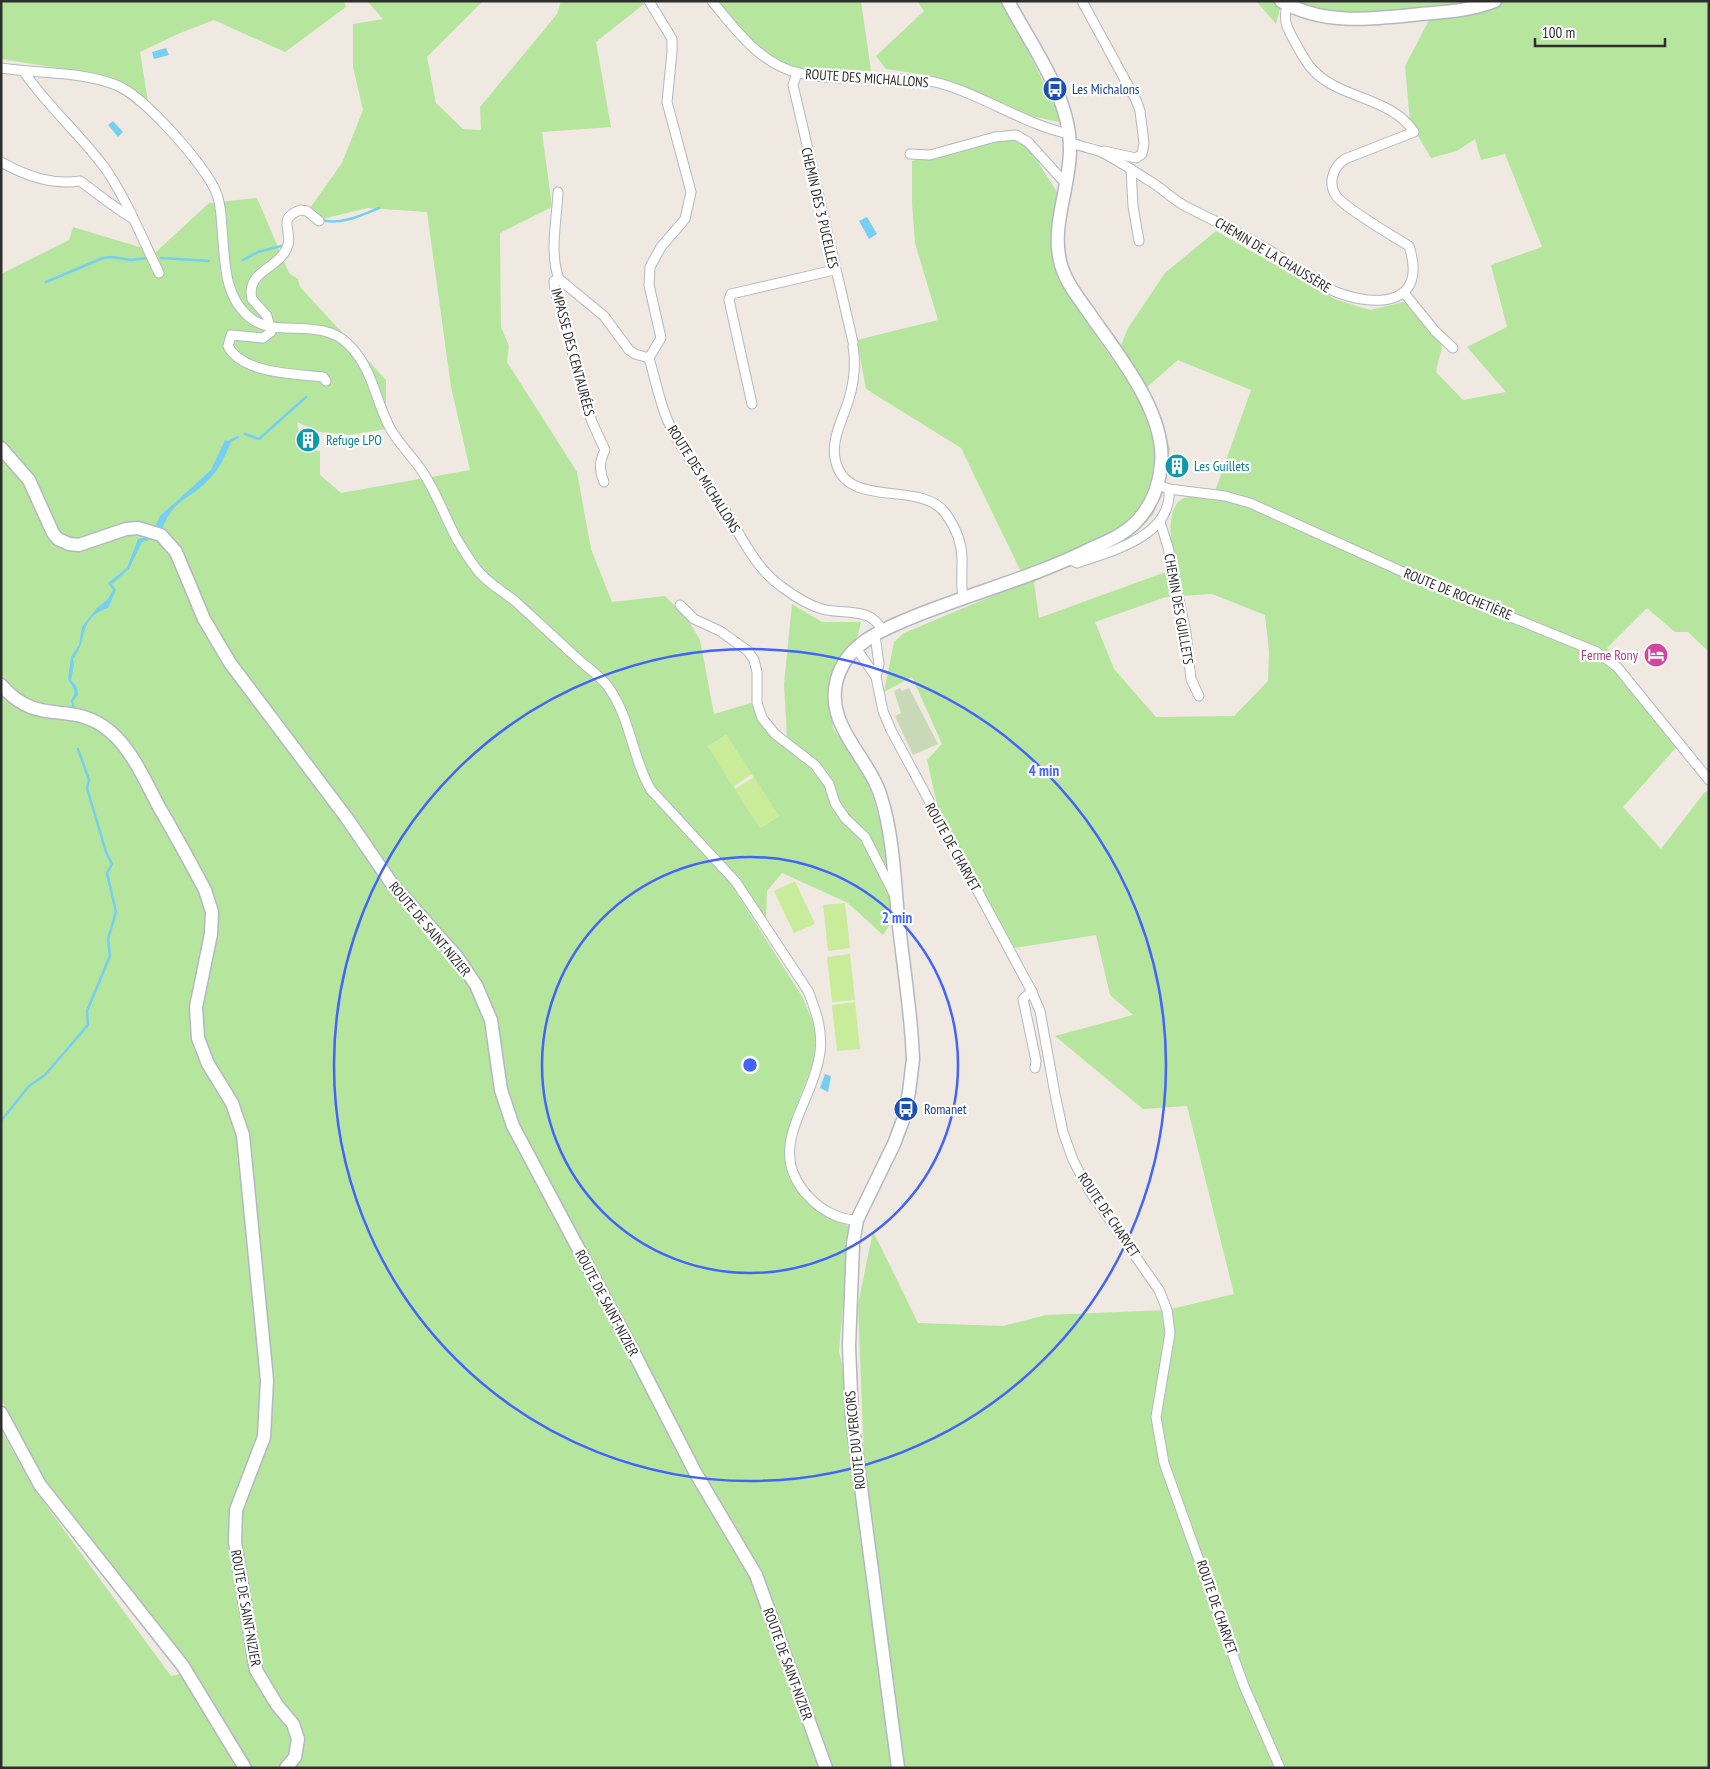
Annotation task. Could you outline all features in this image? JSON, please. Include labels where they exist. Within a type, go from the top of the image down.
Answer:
[{"type":"main road","points":[[856,648],[879,633],[963,598],[1069,559],[1131,527],[1163,487],[1162,450],[1159,433],[1149,408],[1125,366],[1071,286],[1062,267],[1057,240],[1066,184],[1070,138],[1061,101],[1008,1]]},
{"type":"main road","points":[[1284,3],[1319,16],[1362,19],[1469,10],[1494,1]]},
{"type":"main road","name":"ROUTE DE SAINT-NIZIER","points":[[1,448],[29,480],[53,533],[64,542],[85,544],[121,530],[138,528],[155,532],[169,543],[182,563],[212,634],[230,663],[334,800],[392,884],[470,976],[491,1020],[501,1090],[513,1126],[695,1472],[756,1575],[826,1768]]},
{"type":"main road","name":"ROUTE DU VERCORS","points":[[856,648],[844,661],[838,676],[834,692],[835,705],[841,726],[875,781],[882,798],[888,828],[913,1059],[903,1120],[894,1144],[856,1220],[853,1244],[849,1346],[852,1419],[898,1768]]},
{"type":"main road","name":"ROUTE DE SAINT-NIZIER","points":[[1,685],[25,706],[38,711],[76,714],[103,726],[120,741],[137,765],[205,890],[212,912],[211,934],[196,1007],[198,1038],[208,1064],[232,1103],[243,1134],[268,1380],[264,1437],[236,1510],[235,1542],[256,1670],[277,1705],[293,1724],[298,1739],[295,1757],[286,1768]]},
{"type":"main road","points":[[1,1413],[40,1484],[183,1666],[245,1768]]},
{"type":"street","points":[[558,192],[555,254],[556,270],[559,279],[604,316],[629,350],[649,358],[661,338],[651,299],[650,267],[661,247],[685,219],[691,192],[667,102],[672,39],[649,1]]},
{"type":"street","name":"ROUTE DES MICHALLONS","points":[[712,1],[747,42],[775,62],[797,73],[935,82],[954,87],[1070,138]]},
{"type":"street","points":[[1082,1],[1140,111],[1142,154],[1136,158],[1100,152]]},
{"type":"street","points":[[1284,3],[1287,29],[1313,71],[1341,89],[1368,99],[1408,123],[1414,132],[1345,159],[1337,164],[1332,181],[1338,197],[1344,203],[1409,246],[1414,270],[1411,283],[1405,294],[1453,348]]},
{"type":"street","points":[[1,68],[24,72],[79,76],[115,84],[134,95],[148,108],[199,165],[216,191],[221,209],[225,268],[231,292],[248,316],[265,326],[320,330],[333,333],[347,343],[367,369],[391,429],[422,471],[443,508],[458,540],[480,574],[508,595],[603,681],[617,699],[622,709],[642,775],[651,790],[736,882],[808,991],[820,1027],[820,1051],[811,1085],[792,1131],[790,1164],[794,1176],[814,1202],[825,1210],[856,1220]]},
{"type":"street","points":[[24,72],[48,105],[86,144],[106,170],[159,273]]},
{"type":"street","name":"CHEMIN DES 3 PUCELLES","points":[[797,73],[793,85],[856,362],[850,397],[837,437],[835,451],[837,465],[846,479],[856,486],[925,499],[943,510],[958,540],[962,560],[961,586],[963,598]]},
{"type":"street","points":[[910,154],[930,155],[995,137],[1016,135],[1028,142],[1066,184]]},
{"type":"street","name":"CHEMIN DE LA CHAUSSÈRE","points":[[1070,138],[1131,169],[1166,191],[1183,205],[1226,225],[1272,252],[1318,283],[1337,292],[1373,301],[1398,298],[1405,294]]},
{"type":"street","points":[[1,162],[19,172],[51,181],[65,183],[80,180],[98,192],[115,208],[132,218]]},
{"type":"street","points":[[1131,169],[1133,206],[1139,241]]},
{"type":"street","points":[[319,221],[307,211],[300,210],[288,219],[288,244],[283,256],[262,271],[252,284],[252,300],[267,316],[271,332],[263,338],[231,335],[228,346],[231,351],[258,368],[323,377],[326,381]]},
{"type":"street","points":[[752,404],[729,300],[731,294],[834,270]]},
{"type":"street","name":"IMPASSE DES CENTAURÉES","points":[[559,279],[554,281],[555,291],[592,422],[605,450],[600,460],[600,470],[604,482]]},
{"type":"street","name":"ROUTE DES MICHALLONS","points":[[649,358],[667,418],[680,444],[767,574],[794,596],[814,606],[828,610],[858,613],[870,617],[878,622],[879,633]]},
{"type":"street","points":[[1069,559],[1077,563],[1140,538],[1160,522],[1169,507],[1163,487]]},
{"type":"street","name":"ROUTE DE ROCHETIÈRE","points":[[1163,487],[1225,496],[1250,503],[1432,585],[1597,652],[1624,675],[1709,780]]},
{"type":"street","name":"CHEMIN DES GUILLETS","points":[[1160,522],[1168,548],[1186,634],[1190,678],[1198,696]]},
{"type":"street","points":[[680,605],[694,619],[720,631],[748,651],[754,660],[757,672],[757,703],[762,718],[775,734],[815,765],[829,784],[835,803],[845,818],[865,837],[896,899]]},
{"type":"street","name":"ROUTE DE CHARVET","points":[[876,677],[879,664],[879,633]]},
{"type":"street","name":"ROUTE DE CHARVET","points":[[856,648],[876,677],[883,711],[891,730],[1032,991],[1040,1012],[1054,1094],[1063,1132],[1073,1160],[1089,1190],[1159,1290],[1167,1310],[1170,1334],[1156,1417],[1164,1463],[1244,1686],[1280,1768]]},
{"type":"street","points":[[1032,991],[1023,999],[1036,1061],[1035,1068]]},
{"type":"green space","points":[[1,1],[344,1],[346,7],[285,52],[214,20],[180,33],[140,52],[148,102],[122,84],[71,70],[1,59]]},
{"type":"green space","points":[[367,1],[483,1],[427,57],[436,103],[463,129],[481,130],[480,107],[557,14],[561,1],[642,1],[644,4],[596,42],[611,127],[542,132],[552,207],[500,233],[501,327],[509,346],[507,362],[577,472],[591,549],[612,602],[665,596],[687,618],[700,640],[714,714],[751,703],[787,739],[784,684],[792,604],[822,622],[861,622],[858,635],[828,687],[833,728],[863,772],[871,791],[904,903],[883,935],[848,903],[782,873],[767,891],[766,920],[744,886],[722,870],[803,998],[816,1030],[814,1060],[793,1115],[785,1150],[792,1181],[815,1209],[850,1227],[839,1351],[864,1460],[858,1304],[873,1231],[918,1323],[1003,1326],[1046,1315],[1167,1310],[1234,1294],[1187,1106],[1143,1109],[1055,1036],[1133,1015],[1110,995],[1096,935],[1014,948],[938,808],[927,760],[942,744],[912,677],[884,692],[894,642],[904,633],[1026,582],[961,448],[866,389],[857,340],[938,320],[915,243],[912,204],[912,161],[962,147],[1012,139],[1029,148],[1057,192],[1051,252],[1066,291],[1114,362],[1128,328],[1165,273],[1216,231],[1337,300],[1370,310],[1404,302],[1442,346],[1436,372],[1463,400],[1506,392],[1467,347],[1507,327],[1491,265],[1542,247],[1505,154],[1481,160],[1475,139],[1457,151],[1431,158],[1410,122],[1405,66],[1435,9],[1362,14],[1325,11],[1290,1],[1709,1],[1709,649],[1707,650],[1688,632],[1675,632],[1647,608],[1607,648],[1681,742],[1623,807],[1661,849],[1704,793],[1709,790],[1709,1768],[1,1768],[1,1430],[34,1489],[171,1676],[194,1671],[43,1477],[11,1427],[1,1396],[1,274],[69,240],[73,227],[156,252],[209,203],[257,198],[289,273],[298,279],[300,287],[386,380],[386,429],[350,435],[320,432],[297,422],[301,449],[320,451],[320,475],[341,493],[470,470],[451,387],[427,212],[368,208],[322,219],[310,208],[342,163],[363,110],[353,67],[353,24],[383,19]],"holes":[[[1178,360],[1251,390],[1215,491],[1209,497],[1185,498],[1176,504],[1170,531],[1174,569],[1039,618],[1034,582],[1131,536],[1153,515],[1166,483],[1170,448],[1147,387]],[[1212,594],[1265,615],[1269,652],[1268,681],[1234,716],[1156,717],[1114,669],[1095,622],[1166,597]],[[726,735],[779,816],[760,828],[708,746]]]},
{"type":"green space","points":[[716,1],[861,1],[871,71],[793,71],[750,44]]},
{"type":"green space","points":[[917,1],[1004,1],[1063,123],[1031,116],[933,76],[886,69],[876,56],[924,11]]},
{"type":"green space","points":[[1256,1],[1282,1],[1276,24]]},
{"type":"green space","points":[[900,688],[902,691],[909,688],[938,744],[913,755],[895,716],[901,713],[894,691]]},
{"type":"green space","points":[[726,735],[752,774],[733,787],[708,746]]},
{"type":"green space","points":[[754,777],[779,816],[760,828],[735,789]]},
{"type":"green space","points":[[795,881],[815,924],[794,933],[774,891]]},
{"type":"green space","points":[[845,903],[850,948],[828,951],[823,905]]},
{"type":"green space","points":[[850,954],[855,1000],[832,1002],[827,957]]},
{"type":"green space","points":[[855,1002],[860,1049],[837,1051],[832,1005]]},
{"type":"water","points":[[166,48],[169,55],[154,59],[152,52]]},
{"type":"water","points":[[113,121],[123,132],[118,137],[108,125]]},
{"type":"water","points":[[867,217],[877,234],[869,239],[859,221]]},
{"type":"water","points":[[225,440],[231,442],[215,472],[205,484],[172,510],[162,529],[156,525],[160,516],[211,470]]},
{"type":"water","points":[[154,536],[155,538],[142,542],[129,569],[112,584],[116,590],[108,608],[98,612],[85,630],[78,652],[73,659],[71,680],[77,687],[78,695],[73,701],[76,711],[73,711],[71,700],[74,692],[68,679],[71,657],[79,645],[82,627],[97,608],[108,599],[113,590],[108,583],[127,568],[138,539]]},
{"type":"water","points":[[825,1074],[831,1076],[828,1092],[820,1088]]},
{"type":"waterway","points":[[323,220],[337,222],[379,208]]},
{"type":"waterway","points":[[243,260],[258,252],[285,245]]},
{"type":"waterway","points":[[46,282],[103,258],[112,257],[131,260],[148,258]]},
{"type":"waterway","points":[[161,258],[209,261]]},
{"type":"waterway","points":[[245,434],[259,439],[306,397]]},
{"type":"waterway","points":[[227,443],[238,437]]},
{"type":"waterway","points":[[1,1121],[29,1086],[45,1075],[88,1025],[87,1011],[110,956],[108,939],[116,912],[107,873],[112,864],[106,852],[87,788],[89,780],[78,749]]},
{"type":"place","name":"Les Michalons","points":[[1055,89]]},
{"type":"place","name":"Refuge LPO","points":[[308,440]]},
{"type":"place","name":"Les Guillets","points":[[1177,466]]},
{"type":"place","name":"Ferme Rony","points":[[1656,655]]},
{"type":"place","name":"Romanet","points":[[906,1109]]}]
